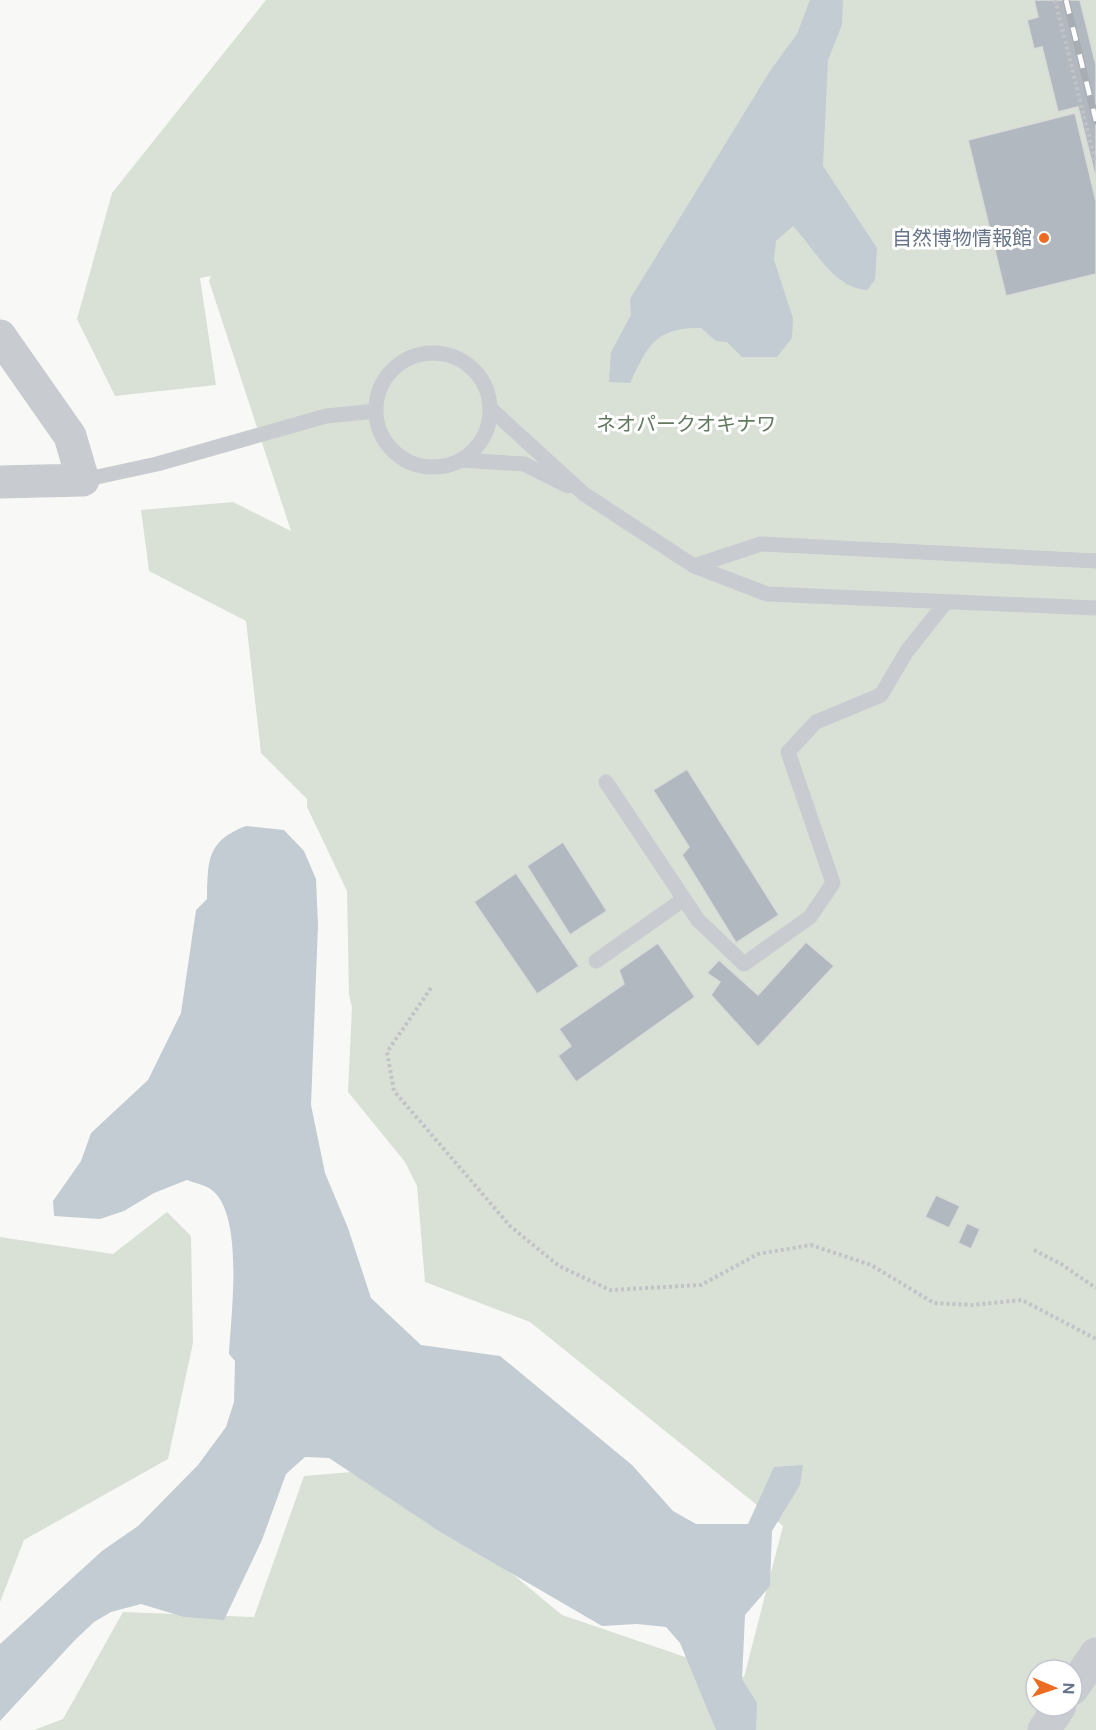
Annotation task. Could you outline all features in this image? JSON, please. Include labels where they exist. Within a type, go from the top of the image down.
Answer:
[{"type":"street","points":[[0,336],[70,436],[83,480],[0,482]]},
{"type":"street","points":[[1084,1672],[1096,1654]]},
{"type":"lane","points":[[442,353],[461,360],[477,372],[486,389],[491,409],[488,426],[481,443],[452,465],[434,468],[416,466],[400,458],[387,445],[379,429],[376,411],[379,391],[388,374],[404,360],[422,354],[442,353]]},
{"type":"lane","points":[[491,409],[584,494]]},
{"type":"lane","points":[[83,480],[157,464],[326,416],[376,411]]},
{"type":"lane","points":[[461,460],[524,464],[584,494],[694,566],[767,594],[1096,608]]},
{"type":"lane","points":[[694,566],[761,544],[1096,561]]},
{"type":"lane","points":[[606,782],[698,920],[744,964],[810,917],[833,883],[788,752],[816,722],[881,695],[907,651],[946,602]]},
{"type":"lane","points":[[596,961],[684,899]]},
{"type":"path","points":[[1055,0],[1096,164]]},
{"type":"path","points":[[431,988],[387,1052],[394,1091],[510,1226],[559,1266],[610,1290],[701,1286],[758,1254],[811,1245],[871,1265],[934,1303],[972,1305],[1022,1300],[1096,1339]]},
{"type":"path","points":[[1034,1250],[1061,1264],[1096,1288]]},
{"type":"green space","name":"ネオパークオキナワ","points":[[266,0],[1096,0],[1096,1730],[34,1730],[63,1719],[123,1612],[254,1617],[304,1476],[386,1469],[562,1615],[744,1677],[783,1526],[530,1322],[425,1282],[417,1186],[405,1162],[348,1092],[352,1007],[349,995],[347,891],[307,807],[307,799],[261,753],[246,621],[149,571],[141,510],[233,502],[291,531],[209,281],[211,276],[200,278],[216,385],[115,396],[77,319],[112,193]]},
{"type":"green space","points":[[167,1212],[191,1236],[193,1343],[168,1459],[24,1540],[0,1602],[0,1237],[113,1254]]},
{"type":"shaded area","points":[[810,0],[843,0],[842,25],[828,60],[823,166],[877,248],[875,280],[867,290],[855,288],[844,282],[834,275],[793,226],[776,241],[774,260],[793,318],[792,338],[777,357],[742,357],[727,342],[716,341],[701,328],[686,329],[673,331],[655,341],[642,358],[630,383],[609,382],[611,352],[631,315],[630,299],[770,71],[797,34]]},
{"type":"shaded area","points":[[246,826],[284,830],[304,851],[316,879],[318,925],[311,1105],[325,1173],[348,1228],[371,1298],[421,1345],[500,1356],[632,1465],[673,1511],[696,1524],[748,1524],[774,1467],[803,1465],[800,1485],[772,1531],[770,1586],[745,1615],[742,1679],[757,1703],[756,1730],[716,1730],[680,1643],[666,1627],[637,1624],[602,1626],[442,1533],[329,1458],[305,1457],[286,1474],[262,1540],[224,1620],[184,1617],[141,1604],[111,1612],[94,1622],[74,1641],[0,1721],[0,1644],[102,1551],[138,1526],[198,1465],[226,1427],[234,1402],[235,1361],[229,1354],[233,1292],[232,1244],[229,1222],[223,1204],[213,1191],[187,1180],[154,1193],[124,1211],[100,1219],[54,1216],[53,1201],[81,1161],[91,1133],[148,1080],[181,1013],[196,910],[207,899],[209,863],[212,854],[223,838]]},
{"type":"building","points":[[1034,0],[1080,0],[1096,65],[1096,179],[1078,107],[1058,112],[1042,47],[1034,49],[1027,20],[1038,17]]},
{"type":"building","name":"自然博物情報館","points":[[1075,113],[1096,201],[1096,274],[1006,296],[968,140]]},
{"type":"building","points":[[687,769],[779,915],[736,943],[682,855],[689,847],[653,790]]},
{"type":"building","points":[[563,842],[607,911],[570,935],[527,866]]},
{"type":"building","points":[[516,873],[579,966],[537,994],[474,902]]},
{"type":"building","points":[[806,942],[834,966],[758,1047],[711,995],[720,982],[707,973],[719,960],[758,995]]},
{"type":"building","points":[[658,943],[695,997],[576,1082],[558,1056],[571,1046],[559,1029],[624,984],[619,970]]},
{"type":"building","points":[[936,1195],[960,1206],[949,1228],[925,1217]]},
{"type":"building","points":[[967,1223],[980,1229],[971,1249],[958,1243]]},
{"type":"railway","points":[[1066,0],[1096,121]]},
{"type":"place","name":"自然博物情報館","points":[[1044,238]]}]
